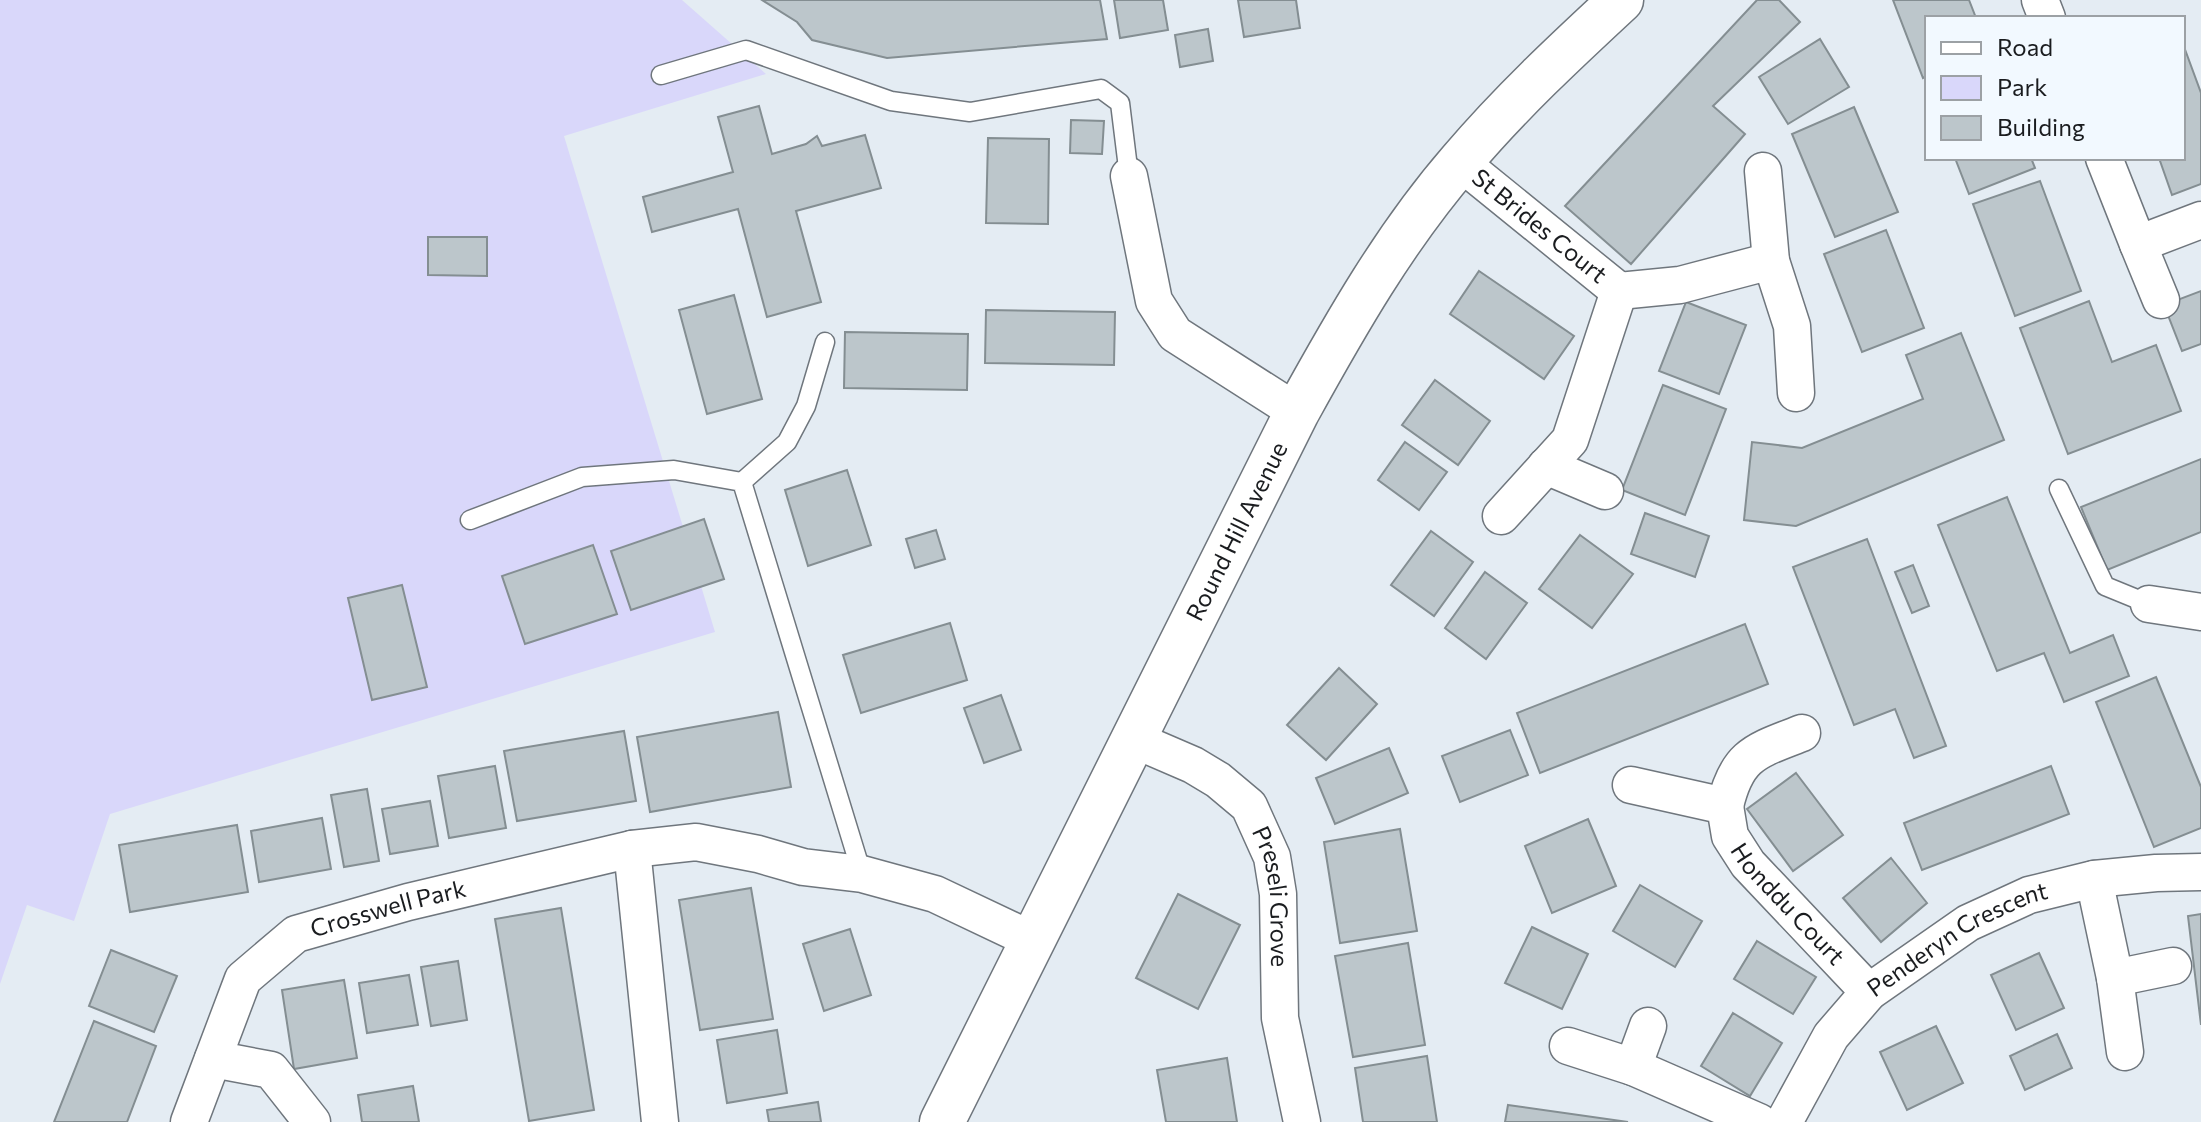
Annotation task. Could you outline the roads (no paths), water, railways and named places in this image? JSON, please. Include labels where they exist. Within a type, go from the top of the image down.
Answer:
[{"type":"street","name":"Round Hill Avenue","points":[[942,1122],[1297,412],[1351,313],[1402,238],[1460,162],[1536,81],[1621,0]]},
{"type":"street","points":[[2105,160],[2161,300]]},
{"type":"street","name":"St Brides Court","points":[[1460,162],[1619,291],[1680,285],[1771,261]]},
{"type":"street","points":[[1763,171],[1771,261],[1792,326],[1796,393]]},
{"type":"street","points":[[1129,176],[1154,301],[1175,334],[1297,412]]},
{"type":"street","points":[[2138,244],[2201,220]]},
{"type":"street","name":"St Brides Court","points":[[1501,516],[1570,440],[1619,291]]},
{"type":"street","points":[[1546,466],[1605,491]]},
{"type":"street","points":[[2149,604],[2201,612]]},
{"type":"street","points":[[1631,785],[1725,806],[1731,778],[1757,751],[1802,733]]},
{"type":"street","name":"Preseli Grove","points":[[1135,740],[1193,765],[1218,780],[1249,806],[1272,857],[1278,894],[1280,1018],[1302,1122]]},
{"type":"street","name":"Honddu Court","points":[[1725,806],[1730,836],[1748,864],[1869,992]]},
{"type":"street","name":"Crosswell Park","points":[[189,1122],[243,979],[296,934],[408,902],[632,849],[696,842],[758,854],[803,867],[862,874],[935,894],[1032,940]]},
{"type":"street","points":[[632,849],[660,1122]]},
{"type":"street","name":"Penderyn Crescent","points":[[1784,1122],[1831,1036],[1869,992],[1968,923],[2029,895],[2094,879],[2201,872]]},
{"type":"street","points":[[2094,879],[2115,978],[2125,1052]]},
{"type":"street","points":[[2115,978],[2173,966]]},
{"type":"street","points":[[1633,1067],[1648,1026]]},
{"type":"street","points":[[1568,1046],[1633,1067],[1759,1122]]},
{"type":"street","points":[[213,1059],[271,1070],[312,1122]]},
{"type":"lane","points":[[661,75],[746,50],[891,101],[970,112],[1101,89],[1120,103],[1129,176]]},
{"type":"lane","points":[[742,482],[787,442],[806,406],[825,342]]},
{"type":"lane","points":[[470,520],[582,477],[674,470],[742,482]]},
{"type":"lane","points":[[742,482],[862,874]]},
{"type":"lane","points":[[2059,489],[2105,586],[2149,604]]}]
